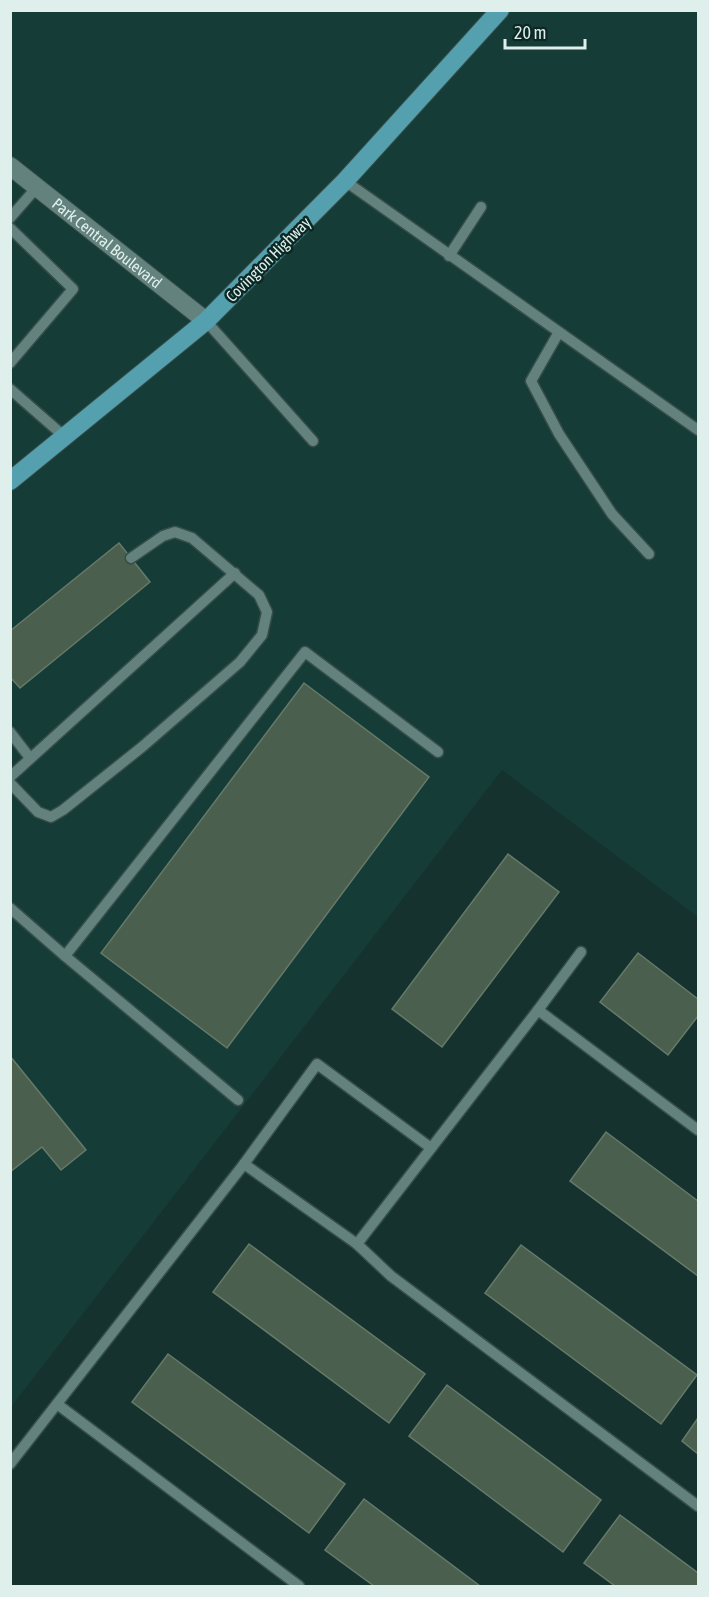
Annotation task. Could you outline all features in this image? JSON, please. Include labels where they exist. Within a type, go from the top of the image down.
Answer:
[{"type":"main road","name":"Covington Highway","points":[[10,481],[206,321],[345,181],[500,10]]},
{"type":"street","name":"Park Central Boulevard","points":[[10,166],[206,321]]},
{"type":"lane","points":[[345,181],[699,430]]},
{"type":"lane","points":[[10,218],[37,187]]},
{"type":"lane","points":[[449,255],[482,207]]},
{"type":"lane","points":[[10,228],[73,289],[10,363]]},
{"type":"lane","points":[[206,321],[314,441]]},
{"type":"lane","points":[[559,332],[531,381],[559,434],[612,514],[649,554]]},
{"type":"lane","points":[[10,389],[65,436]]},
{"type":"lane","points":[[10,783],[38,812],[51,817],[63,810],[142,747],[240,662],[262,635],[267,612],[259,594],[192,538],[175,532],[163,536],[131,558]]},
{"type":"lane","points":[[10,777],[235,573]]},
{"type":"lane","points":[[65,956],[305,652],[438,752]]},
{"type":"lane","points":[[10,732],[30,758]]},
{"type":"lane","points":[[10,908],[237,1100]]},
{"type":"lane","points":[[357,1244],[581,952]]},
{"type":"lane","points":[[538,1010],[699,1130]]},
{"type":"lane","points":[[10,1464],[244,1164],[317,1064],[430,1148]]},
{"type":"lane","points":[[244,1164],[357,1244],[391,1276],[699,1506]]},
{"type":"lane","points":[[57,1404],[299,1587]]},
{"type":"shaded area","points":[[11,11],[698,11],[698,917],[502,770],[11,1407]]},
{"type":"building","points":[[119,543],[150,582],[20,688],[10,677],[10,631]]},
{"type":"building","points":[[304,683],[429,777],[227,1048],[101,953]]},
{"type":"building","points":[[508,854],[559,892],[442,1047],[392,1009]]},
{"type":"building","points":[[638,953],[698,999],[698,1016],[668,1055],[600,1002]]},
{"type":"building","points":[[10,1056],[86,1150],[61,1170],[42,1147],[10,1172]]},
{"type":"building","points":[[606,1132],[698,1201],[698,1276],[570,1181]]},
{"type":"building","points":[[249,1244],[425,1374],[389,1423],[213,1292]]},
{"type":"building","points":[[521,1245],[697,1375],[661,1424],[485,1293]]},
{"type":"building","points":[[168,1354],[345,1484],[309,1533],[132,1402]]},
{"type":"building","points":[[447,1385],[601,1500],[563,1552],[409,1436]]},
{"type":"building","points":[[698,1418],[698,1454],[682,1441]]},
{"type":"building","points":[[364,1499],[480,1586],[374,1586],[325,1550]]},
{"type":"building","points":[[620,1515],[698,1573],[698,1586],[615,1586],[584,1563]]}]
